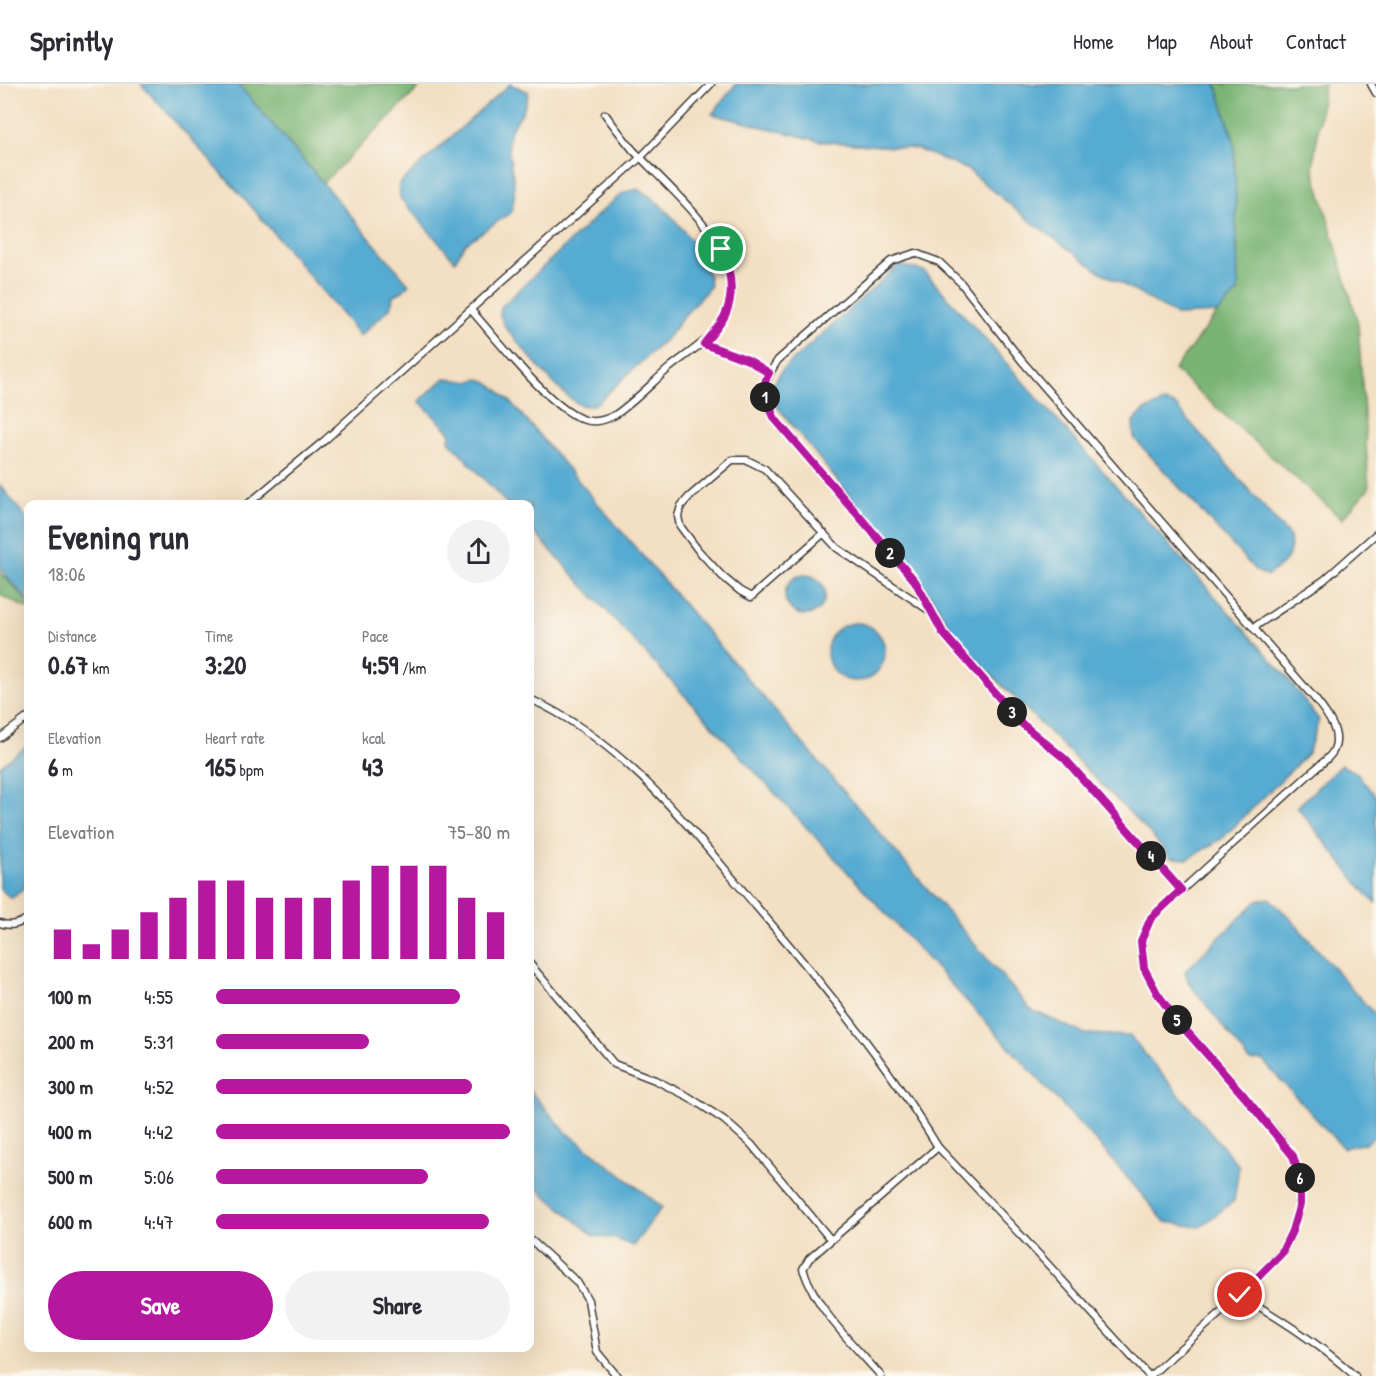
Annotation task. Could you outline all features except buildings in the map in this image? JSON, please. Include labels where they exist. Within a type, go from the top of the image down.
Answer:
[{"type":"lane","points":[[253,500],[325,440],[641,157],[711,84]]},
{"type":"lane","points":[[1371,84],[1376,93]]},
{"type":"lane","points":[[471,310],[546,395],[567,412],[584,420],[599,422],[615,414],[670,367],[704,344],[726,314],[732,286],[729,267],[721,249],[698,219],[605,114]]},
{"type":"lane","points":[[534,701],[569,719],[600,741],[631,768],[690,828],[843,1010],[909,1100],[938,1147],[1150,1376],[1240,1295],[1281,1254],[1292,1231],[1300,1204],[1300,1179],[1293,1156],[1174,1017],[1157,993],[1144,968],[1141,941],[1151,918],[1333,752],[1337,735],[1326,713],[1022,361],[961,283],[939,262],[915,253],[891,261],[778,360],[766,378],[764,395],[775,419],[915,581],[943,633],[1021,723],[1065,759],[1181,890]]},
{"type":"lane","points":[[704,344],[748,360],[769,373]]},
{"type":"lane","points":[[824,533],[751,597],[722,576],[698,550],[680,526],[678,516],[681,506],[689,497],[732,460],[747,459],[765,470],[824,533],[837,548],[932,612]]},
{"type":"lane","points":[[1253,628],[1324,580],[1376,534]]},
{"type":"lane","points":[[0,738],[24,720]]},
{"type":"lane","points":[[0,923],[18,924],[24,920]]},
{"type":"lane","points":[[534,969],[614,1064],[655,1080],[689,1097],[724,1120],[751,1144],[831,1240]]},
{"type":"lane","points":[[881,1376],[838,1327],[809,1286],[803,1269],[809,1259],[938,1147]]},
{"type":"lane","points":[[534,1243],[577,1282],[588,1300],[597,1352],[617,1376]]},
{"type":"lane","points":[[1240,1295],[1307,1338],[1355,1376]]},
{"type":"green space","points":[[238,84],[423,84],[323,183]]},
{"type":"green space","points":[[1216,84],[1324,84],[1313,167],[1358,323],[1369,488],[1342,519],[1174,370],[1217,313],[1238,292],[1234,141]]},
{"type":"green space","points":[[0,572],[24,598],[24,607],[0,595]]},
{"type":"water","points":[[141,84],[238,84],[409,284],[403,291],[393,296],[391,307],[360,336],[250,205]]},
{"type":"water","points":[[510,84],[529,92],[524,109],[509,134],[509,154],[514,184],[510,213],[465,244],[455,261],[400,198],[399,184]]},
{"type":"water","points":[[736,84],[1216,84],[1234,141],[1238,292],[1217,313],[1176,315],[1096,269],[1026,218],[968,170],[917,149],[819,141],[712,114]]},
{"type":"water","points":[[638,189],[673,218],[695,246],[708,274],[710,287],[669,336],[597,403],[582,405],[571,399],[552,381],[505,327],[500,315],[501,307],[607,206],[625,192]]},
{"type":"water","points":[[899,265],[924,271],[1286,676],[1319,720],[1308,753],[1223,838],[1188,859],[1171,858],[1147,830],[955,638],[937,604],[767,394],[783,369]]},
{"type":"water","points":[[445,378],[469,382],[480,379],[486,381],[510,401],[1031,1010],[1085,1034],[1130,1036],[1239,1166],[1234,1201],[1200,1227],[1165,1222],[1103,1149],[534,532],[534,500],[503,500],[449,441],[450,432],[419,401]]},
{"type":"water","points":[[1164,402],[1175,405],[1290,537],[1290,551],[1286,561],[1267,576],[1255,570],[1134,438],[1133,422],[1144,411]]},
{"type":"water","points":[[0,485],[24,515],[24,596],[0,568]]},
{"type":"water","points":[[805,575],[819,581],[825,595],[819,609],[805,615],[791,609],[785,595],[791,581]]},
{"type":"water","points":[[850,623],[862,623],[877,631],[885,646],[885,658],[877,673],[862,681],[850,681],[835,673],[827,658],[827,646],[835,631]]},
{"type":"water","points":[[24,748],[24,888],[11,898],[0,889],[0,766]]},
{"type":"water","points":[[1341,765],[1356,772],[1376,797],[1376,903],[1297,807]]},
{"type":"water","points":[[1269,898],[1289,917],[1376,1016],[1376,1135],[1367,1143],[1343,1148],[1262,1060],[1250,1061],[1188,982],[1185,971],[1257,901]]},
{"type":"water","points":[[534,1096],[564,1130],[662,1207],[633,1246],[616,1239],[594,1236],[534,1184]]},
{"type":"route","points":[[721,249],[729,267],[732,286],[726,314],[704,344],[748,360],[769,373],[766,378],[764,395],[775,419],[915,581],[943,633],[1021,723],[1065,759],[1181,890],[1151,918],[1141,941],[1144,968],[1157,993],[1174,1017],[1280,1138],[1293,1156],[1300,1179],[1300,1204],[1292,1231],[1281,1254],[1240,1295]]}]
